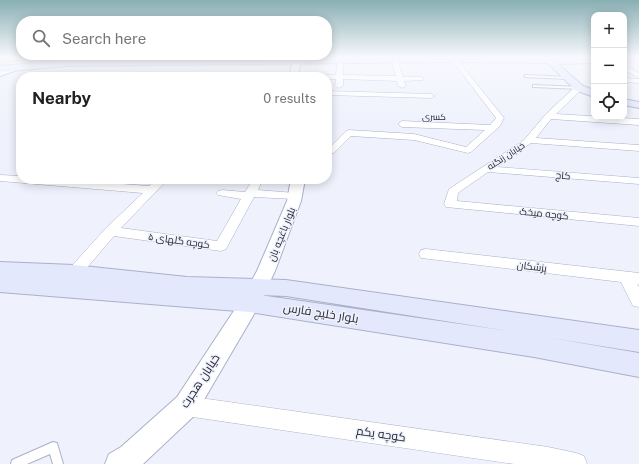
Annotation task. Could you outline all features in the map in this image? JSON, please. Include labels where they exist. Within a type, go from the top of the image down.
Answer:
[{"type":"main road","points":[[569,79],[589,90]]},
{"type":"main road","points":[[578,79],[589,90]]},
{"type":"main road","points":[[627,99],[639,102]]},
{"type":"main road","points":[[627,103],[639,105]]},
{"type":"main road","name":"بلوار خلیج فارس","points":[[0,270],[74,273],[188,285],[254,295],[639,366]]},
{"type":"main road","name":"بلوار خلیج فارس","points":[[0,284],[254,295],[286,288],[639,341]]},
{"type":"street","points":[[339,93],[340,79]]},
{"type":"street","points":[[399,79],[404,95]]},
{"type":"street","points":[[413,79],[421,79]]},
{"type":"street","points":[[332,150],[349,133],[414,137],[468,150],[497,124],[500,118],[469,79]]},
{"type":"street","points":[[627,80],[639,81]]},
{"type":"street","name":"خیابان زنگنه","points":[[450,204],[453,191],[529,140],[549,116],[589,90]]},
{"type":"street","points":[[332,93],[431,96]]},
{"type":"street","points":[[549,116],[639,122]]},
{"type":"street","points":[[402,124],[492,128]]},
{"type":"street","points":[[529,140],[639,148]]},
{"type":"street","name":"کاج","points":[[486,169],[639,181]]},
{"type":"street","points":[[0,178],[16,179]]},
{"type":"street","points":[[76,184],[152,190]]},
{"type":"street","points":[[74,273],[111,231],[157,184]]},
{"type":"street","points":[[250,195],[256,184]]},
{"type":"street","name":"بلوار باغچه بان","points":[[254,295],[269,264],[295,196],[297,184]]},
{"type":"street","points":[[222,193],[295,196]]},
{"type":"street","name":"کوچه گلهای ۵","points":[[111,231],[221,246],[250,195]]},
{"type":"street","name":"کوچه میخک","points":[[450,204],[639,222]]},
{"type":"street","name":"پزشکان","points":[[426,254],[632,278]]},
{"type":"street","points":[[632,278],[639,301]]},
{"type":"street","name":"خیابان هجرت","points":[[119,464],[131,457],[186,406],[254,295]]},
{"type":"street","name":"کوچه یکم","points":[[186,406],[548,458],[576,464]]},
{"type":"lane","points":[[534,86],[589,90]]},
{"type":"lane","points":[[16,464],[53,447],[58,464]]},
{"type":"district","name":"کسری","points":[[434,117]]}]
